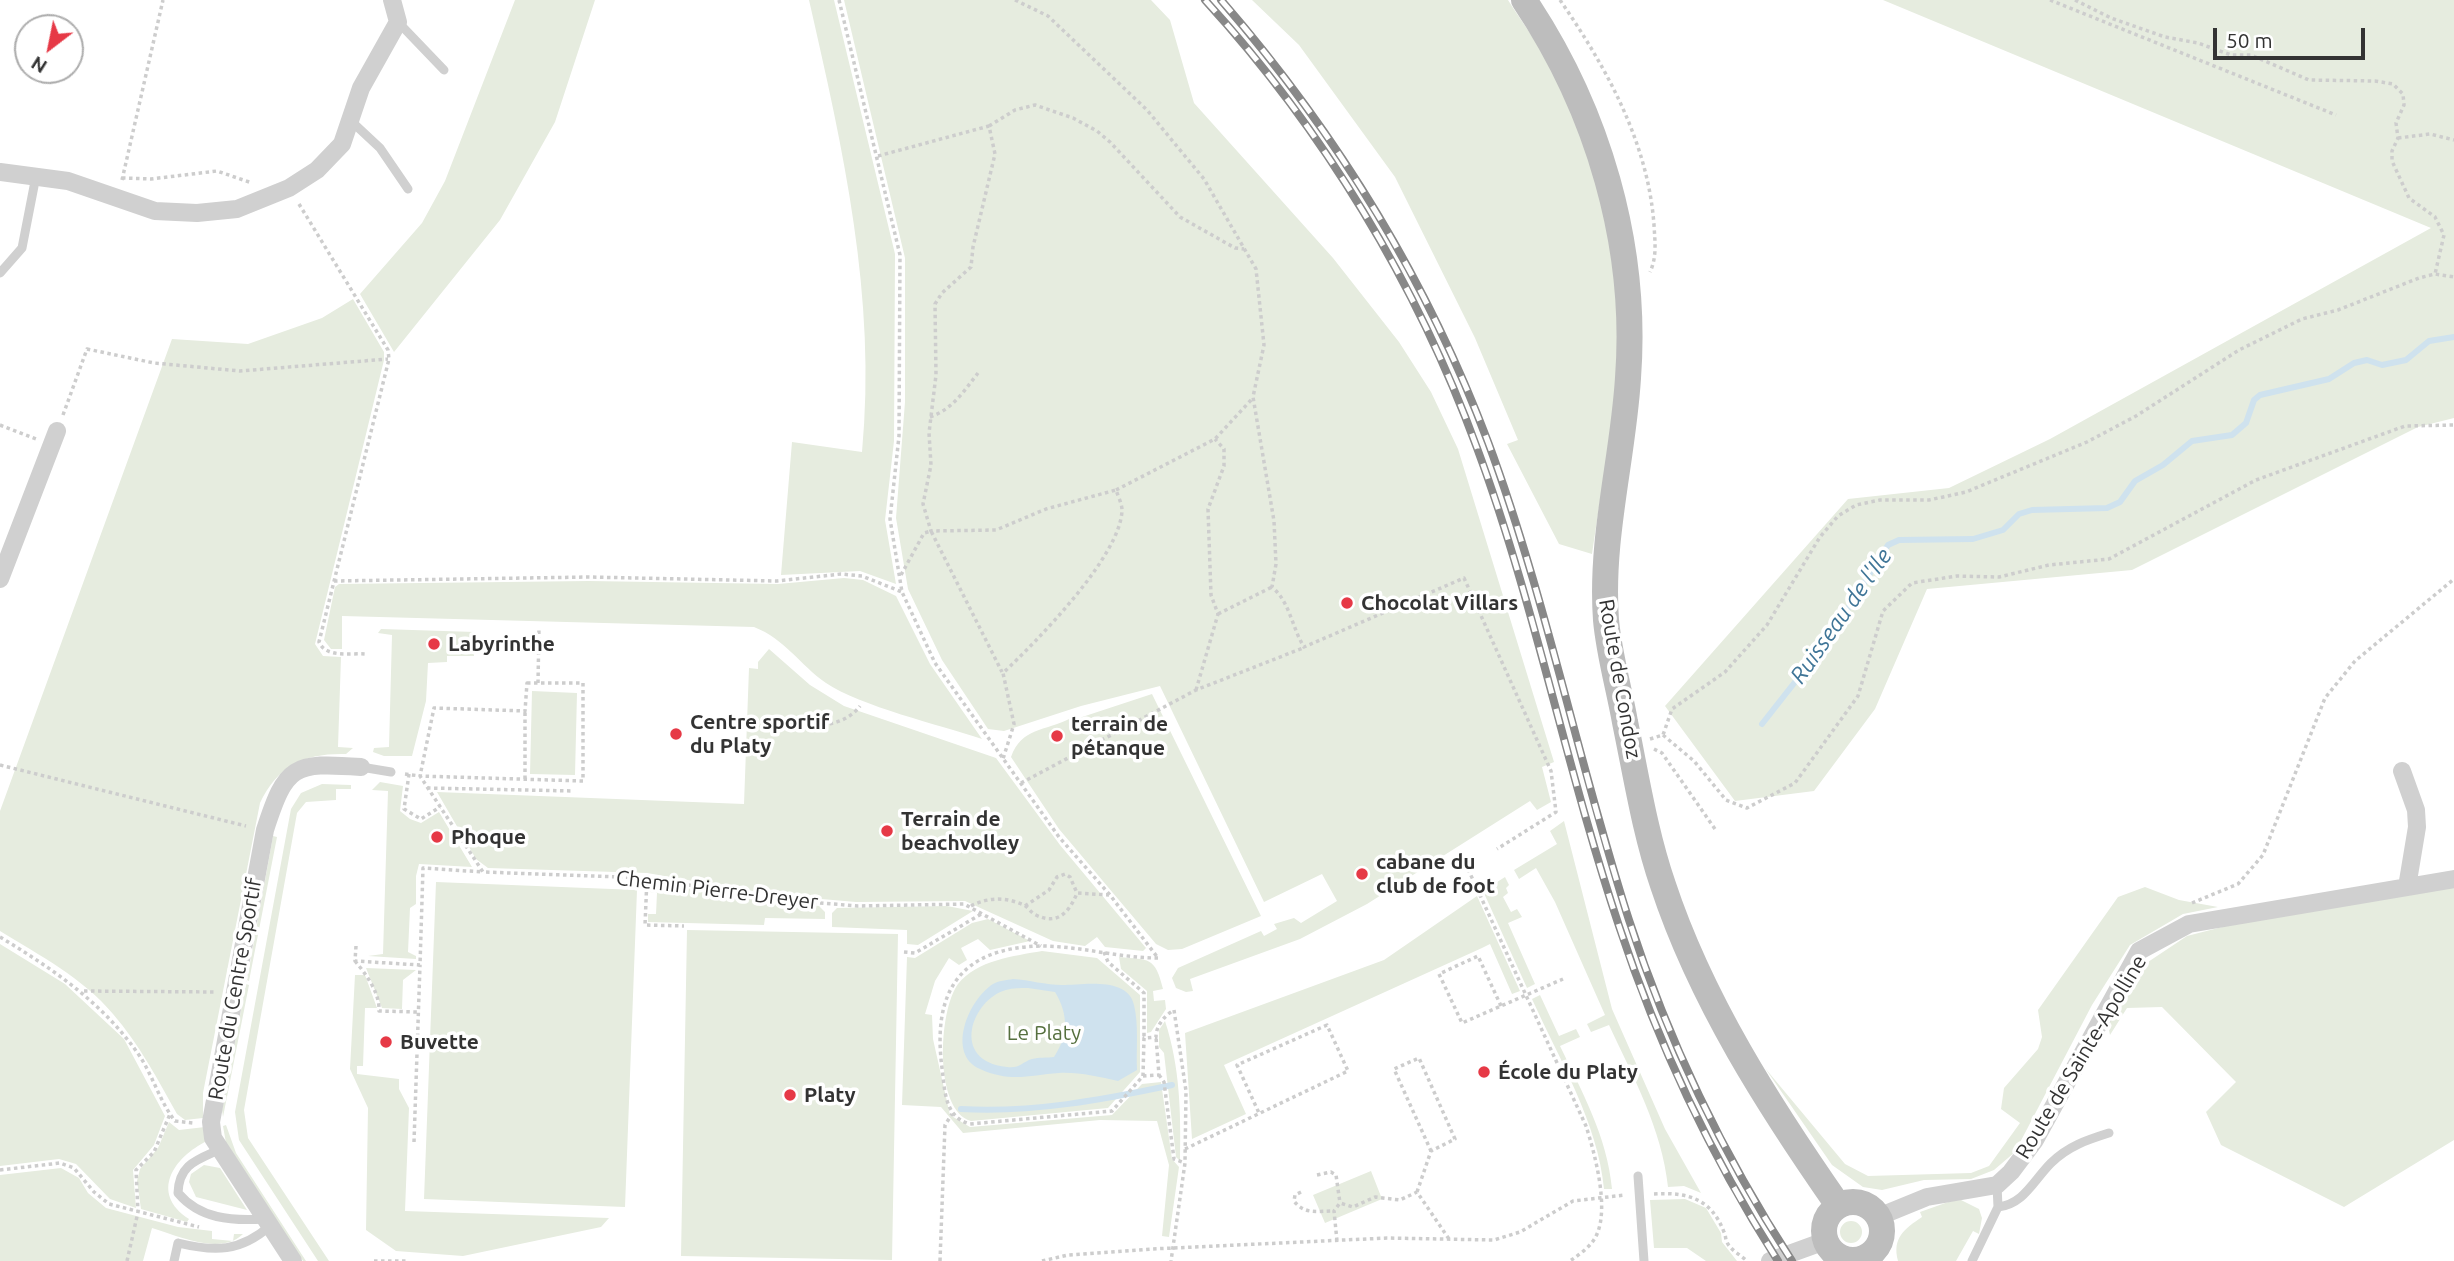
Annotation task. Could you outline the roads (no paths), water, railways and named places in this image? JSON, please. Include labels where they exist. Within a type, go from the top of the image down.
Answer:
[{"type":"main road","name":"Route de Condoz","points":[[1524,0],[1563,64],[1590,124],[1614,203],[1628,293],[1629,377],[1606,538],[1604,579],[1607,625],[1631,749],[1662,883],[1694,964],[1733,1039],[1838,1205]]},
{"type":"main road","points":[[1854,1202],[1866,1205],[1878,1217],[1882,1236],[1871,1258],[1857,1260],[1839,1257],[1825,1241],[1826,1219],[1838,1205],[1854,1202]]},
{"type":"street","points":[[0,172],[68,181],[155,211],[197,213],[237,209],[289,188],[317,170],[342,144],[361,88],[398,22],[392,0]]},
{"type":"street","points":[[0,579],[54,438]]},
{"type":"street","name":"Route du Centre Sportif","points":[[293,1261],[213,1138],[211,1122],[265,830],[278,789],[291,773],[308,765],[361,767]]},
{"type":"street","points":[[2402,771],[2416,818],[2407,887]]},
{"type":"street","name":"Route de Sainte-Apolline","points":[[1997,1185],[2029,1150],[2139,951],[2189,924],[2454,879]]},
{"type":"street","points":[[1878,1217],[1927,1197],[1997,1185]]},
{"type":"street","points":[[1770,1261],[1825,1241]]},
{"type":"lane","points":[[398,22],[444,70]]},
{"type":"lane","points":[[351,120],[380,148],[408,189]]},
{"type":"lane","points":[[0,273],[22,248],[36,176]]},
{"type":"lane","points":[[361,767],[391,772]]},
{"type":"lane","points":[[1998,1207],[2011,1205],[2022,1198],[2052,1162],[2076,1143],[2109,1133]]},
{"type":"lane","points":[[221,1149],[188,1163],[179,1177],[178,1193],[191,1209],[209,1215],[268,1223]]},
{"type":"lane","points":[[1638,1176],[1644,1261]]},
{"type":"lane","points":[[1972,1261],[1998,1207],[1997,1185]]},
{"type":"lane","points":[[174,1261],[178,1243],[210,1251],[246,1243],[268,1223]]},
{"type":"water","points":[[1011,979],[1056,985],[1103,984],[1123,990],[1130,996],[1136,1013],[1137,1070],[1118,1081],[1066,1073],[1011,1077],[980,1069],[970,1062],[964,1052],[963,1040],[969,1014],[993,984]],"holes":[[[1017,988],[1055,992],[1063,1009],[1065,1025],[1062,1041],[1054,1057],[1032,1059],[1018,1066],[1007,1067],[989,1062],[978,1054],[972,1042],[972,1030],[976,1017],[994,996]]]},
{"type":"waterway","name":"Ruisseau de l'Ile","points":[[1762,724],[1828,640],[1888,545],[1899,540],[1973,539],[2003,530],[2019,514],[2032,510],[2107,508],[2120,502],[2135,481],[2163,465],[2192,441],[2232,435],[2246,423],[2254,400],[2260,395],[2329,379],[2354,363],[2367,360],[2382,365],[2406,360],[2429,341],[2454,337]]},
{"type":"waterway","points":[[961,1109],[1041,1107],[1172,1085]]},
{"type":"railway","points":[[1205,0],[1289,101],[1327,155],[1396,268],[1426,327],[1453,387],[1498,507],[1600,866],[1634,970],[1688,1098],[1730,1181],[1778,1261]]},
{"type":"railway","points":[[1221,0],[1302,102],[1374,209],[1407,265],[1464,382],[1509,501],[1545,620],[1611,860],[1644,965],[1699,1096],[1743,1180],[1792,1261]]},
{"type":"place","name":"Chocolat Villars","points":[[1347,603]]},
{"type":"place","name":"Labyrinthe","points":[[434,644]]},
{"type":"place","name":"Centre sportif du Platy","points":[[676,734]]},
{"type":"place","name":"terrain de pétanque","points":[[1057,736]]},
{"type":"place","name":"Terrain de beachvolley","points":[[887,831]]},
{"type":"place","name":"Phoque","points":[[437,837]]},
{"type":"place","name":"cabane du club de foot","points":[[1362,874]]},
{"type":"place","name":"Buvette","points":[[386,1042]]},
{"type":"place","name":"École du Platy","points":[[1484,1072]]},
{"type":"place","name":"Platy","points":[[790,1095]]},
{"type":"park label","name":"Le Platy","points":[[1044,1033]]}]
